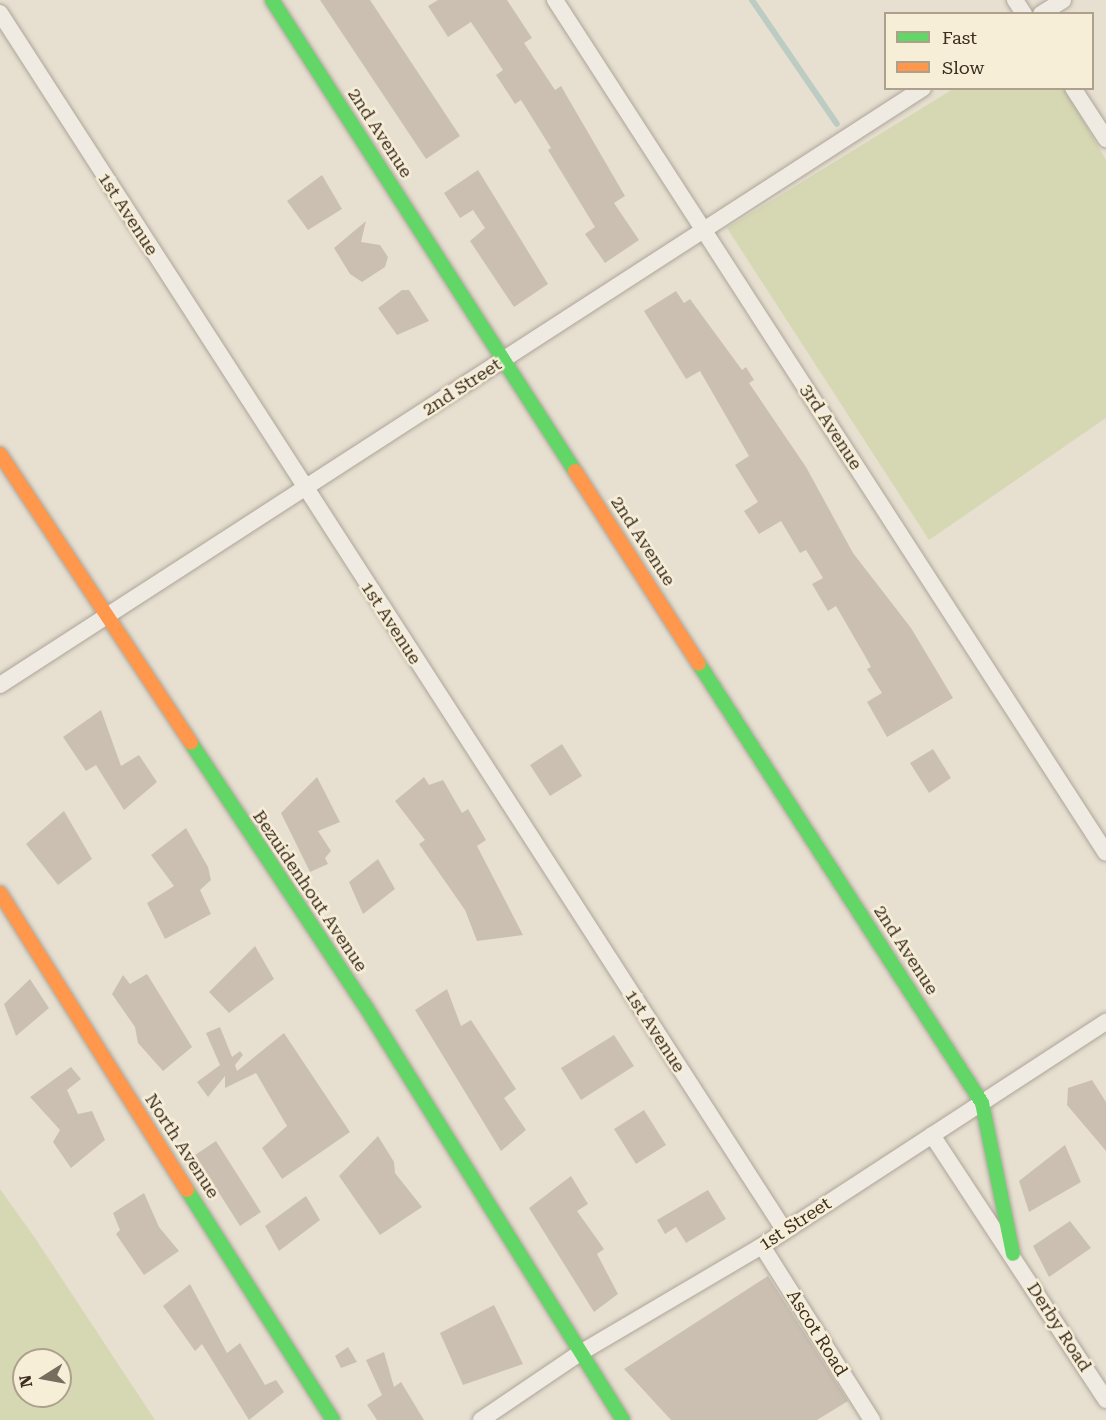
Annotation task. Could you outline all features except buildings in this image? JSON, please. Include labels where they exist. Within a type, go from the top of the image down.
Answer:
[{"type":"street","name":"2nd Avenue","points":[[272,0],[505,358],[982,1103]]},
{"type":"street","name":"3rd Avenue","points":[[555,0],[1106,853]]},
{"type":"street","points":[[1044,12],[1063,0]]},
{"type":"street","name":"1st Avenue","points":[[0,13],[304,490],[785,1231]]},
{"type":"street","name":"2nd Street","points":[[0,685],[920,90]]},
{"type":"street","points":[[1074,90],[1106,139]]},
{"type":"street","name":"Bezuidenhout Avenue","points":[[0,454],[370,1014],[623,1420]]},
{"type":"street","name":"North Avenue","points":[[0,893],[333,1420]]},
{"type":"street","name":"1st Street","points":[[481,1420],[580,1353],[762,1246],[1106,1022]]},
{"type":"street","name":"Derby Road","points":[[982,1103],[1013,1254]]},
{"type":"street","name":"Derby Road","points":[[932,1135],[1013,1254],[1106,1400]]},
{"type":"street","name":"Ascot Road","points":[[762,1246],[872,1420]]},
{"type":"green space","points":[[951,90],[1066,90],[1106,160],[1106,418],[929,540],[727,228]]},
{"type":"green space","points":[[0,1189],[35,1238],[155,1420],[0,1420]]},
{"type":"waterway","points":[[752,0],[837,124]]},
{"type":"traffic: fast","points":[[272,0],[575,471]]},
{"type":"traffic: fast","points":[[699,664],[982,1103],[1013,1254]]},
{"type":"traffic: fast","points":[[191,743],[364,1004],[623,1420]]},
{"type":"traffic: fast","points":[[187,1190],[333,1420]]},
{"type":"traffic: slow","points":[[0,454],[191,743]]},
{"type":"traffic: slow","points":[[575,471],[699,664]]},
{"type":"traffic: slow","points":[[0,893],[187,1190]]}]
